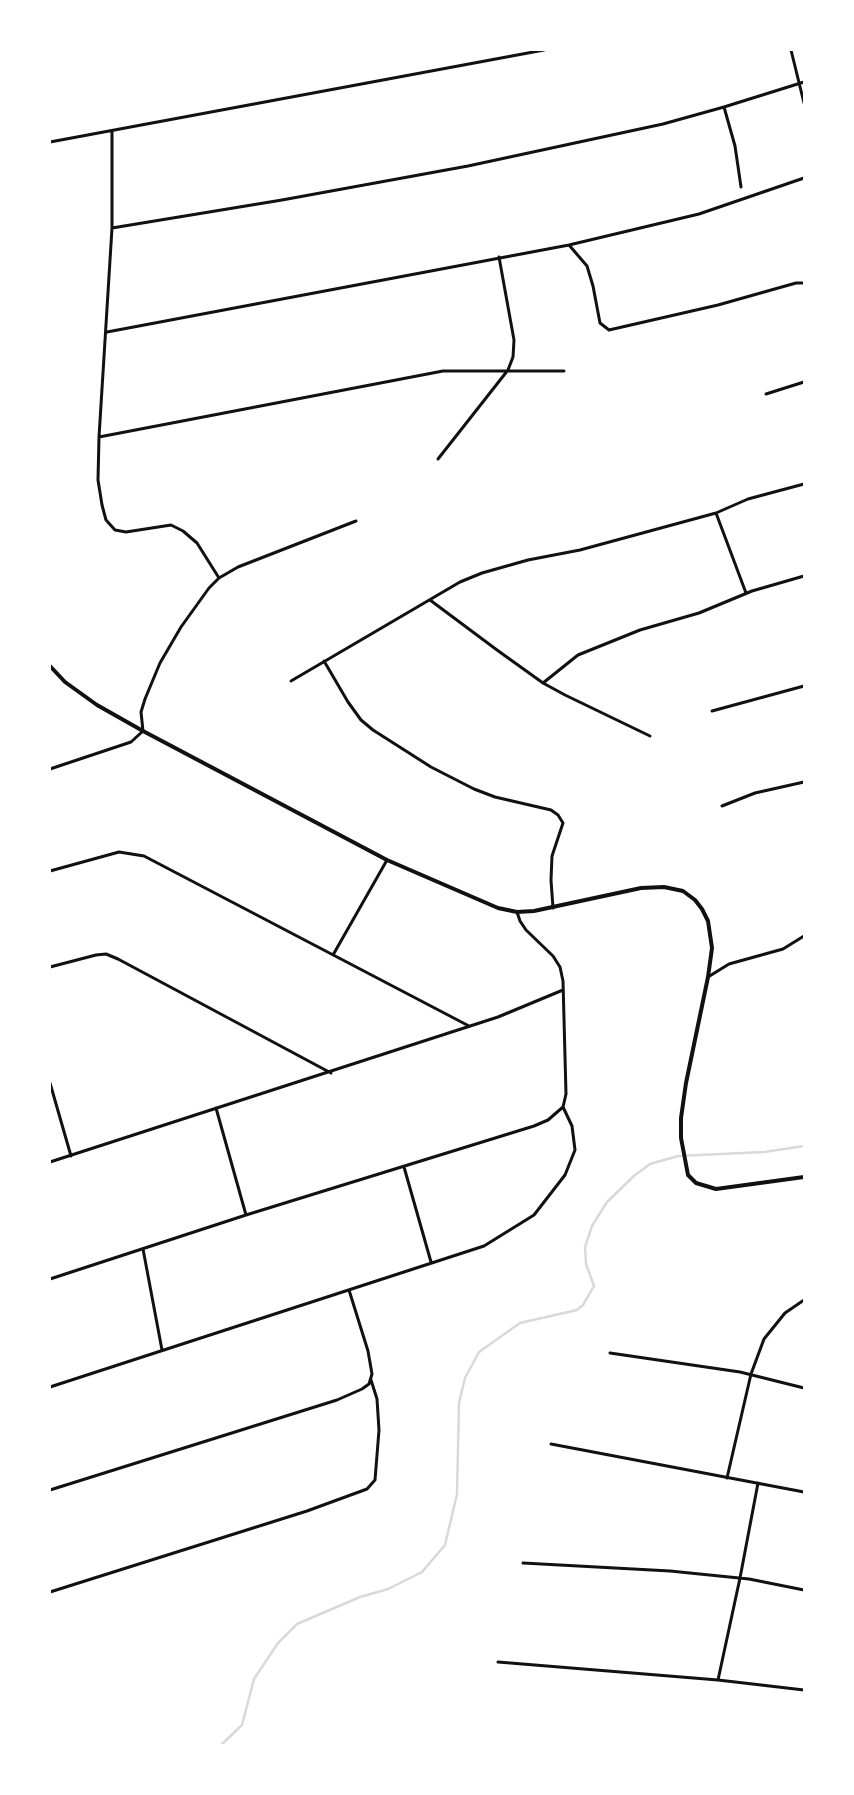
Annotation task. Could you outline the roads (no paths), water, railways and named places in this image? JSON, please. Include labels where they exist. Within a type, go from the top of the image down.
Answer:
[{"type":"street","points":[[50,142],[112,132],[544,50]]},
{"type":"street","points":[[791,50],[804,103]]},
{"type":"street","points":[[112,228],[282,200],[468,166],[596,139],[724,107],[804,82]]},
{"type":"street","points":[[724,107],[735,146],[741,187]]},
{"type":"street","points":[[112,132],[112,228],[98,480],[106,520],[115,530],[126,532],[171,525],[183,531],[197,543],[219,578]]},
{"type":"street","points":[[107,332],[569,245],[699,214],[804,178]]},
{"type":"street","points":[[569,245],[587,266],[600,323],[609,330],[718,306],[789,284],[804,283]]},
{"type":"street","points":[[438,460],[508,370],[513,357],[514,340],[499,257]]},
{"type":"street","points":[[99,437],[443,371],[564,371]]},
{"type":"street","points":[[766,394],[804,382]]},
{"type":"street","points":[[291,680],[460,582],[482,573],[528,560],[580,550],[716,513],[748,500],[804,484]]},
{"type":"street","points":[[716,513],[746,593]]},
{"type":"street","points":[[143,731],[142,712],[144,699],[160,663],[209,588],[219,578],[238,567],[356,521]]},
{"type":"street","points":[[543,682],[578,655],[640,630],[699,613],[746,593],[804,576]]},
{"type":"street","points":[[430,600],[496,650],[543,682],[565,695],[650,736]]},
{"type":"street","points":[[324,661],[348,702],[361,720],[373,730],[431,767],[474,789],[495,797],[551,810],[558,815],[563,823],[552,856],[553,908]]},
{"type":"street","points":[[50,666],[65,682],[96,705],[143,731],[387,860],[498,908],[517,912],[534,911],[641,888],[664,887],[683,891],[695,900],[702,909],[708,921],[712,948],[681,1118],[681,1138],[688,1175],[696,1183],[716,1189],[804,1177]]},
{"type":"street","points":[[712,711],[804,686]]},
{"type":"street","points":[[50,769],[131,742],[143,731]]},
{"type":"street","points":[[722,806],[755,793],[804,782]]},
{"type":"street","points":[[50,871],[119,852],[144,856],[470,1026]]},
{"type":"street","points":[[334,955],[387,860]]},
{"type":"street","points":[[50,1279],[548,1120],[563,1107],[566,1094],[563,990],[560,967],[553,956],[520,921],[517,912]]},
{"type":"street","points":[[708,977],[729,964],[783,949],[804,936]]},
{"type":"street","points":[[50,967],[106,954],[331,1073]]},
{"type":"street","points":[[50,1162],[331,1073],[498,1017],[563,990]]},
{"type":"street","points":[[50,1083],[71,1156]]},
{"type":"street","points":[[50,1387],[484,1246],[534,1215],[565,1175],[575,1150],[572,1126],[563,1107]]},
{"type":"street","points":[[216,1108],[246,1215]]},
{"type":"street","points":[[404,1167],[431,1262]]},
{"type":"street","points":[[143,1248],[162,1350]]},
{"type":"street","points":[[50,1592],[307,1510],[367,1489],[376,1480],[379,1430],[377,1399],[368,1351],[349,1290]]},
{"type":"street","points":[[727,1478],[751,1374],[764,1339],[785,1313],[804,1300]]},
{"type":"street","points":[[610,1353],[751,1374],[804,1388]]},
{"type":"street","points":[[50,1490],[337,1400],[362,1389],[372,1380]]},
{"type":"street","points":[[551,1444],[804,1492]]},
{"type":"street","points":[[718,1680],[758,1484]]},
{"type":"street","points":[[523,1563],[670,1571],[740,1578],[804,1590]]},
{"type":"street","points":[[498,1662],[718,1680],[804,1690]]},
{"type":"waterway","points":[[221,1745],[242,1725],[254,1679],[278,1643],[297,1624],[360,1597],[388,1589],[422,1572],[445,1545],[457,1494],[459,1403],[465,1378],[479,1352],[520,1323],[577,1310],[583,1305],[594,1286],[586,1264],[585,1247],[592,1226],[607,1202],[635,1175],[650,1164],[678,1156],[764,1152],[804,1146]]}]
